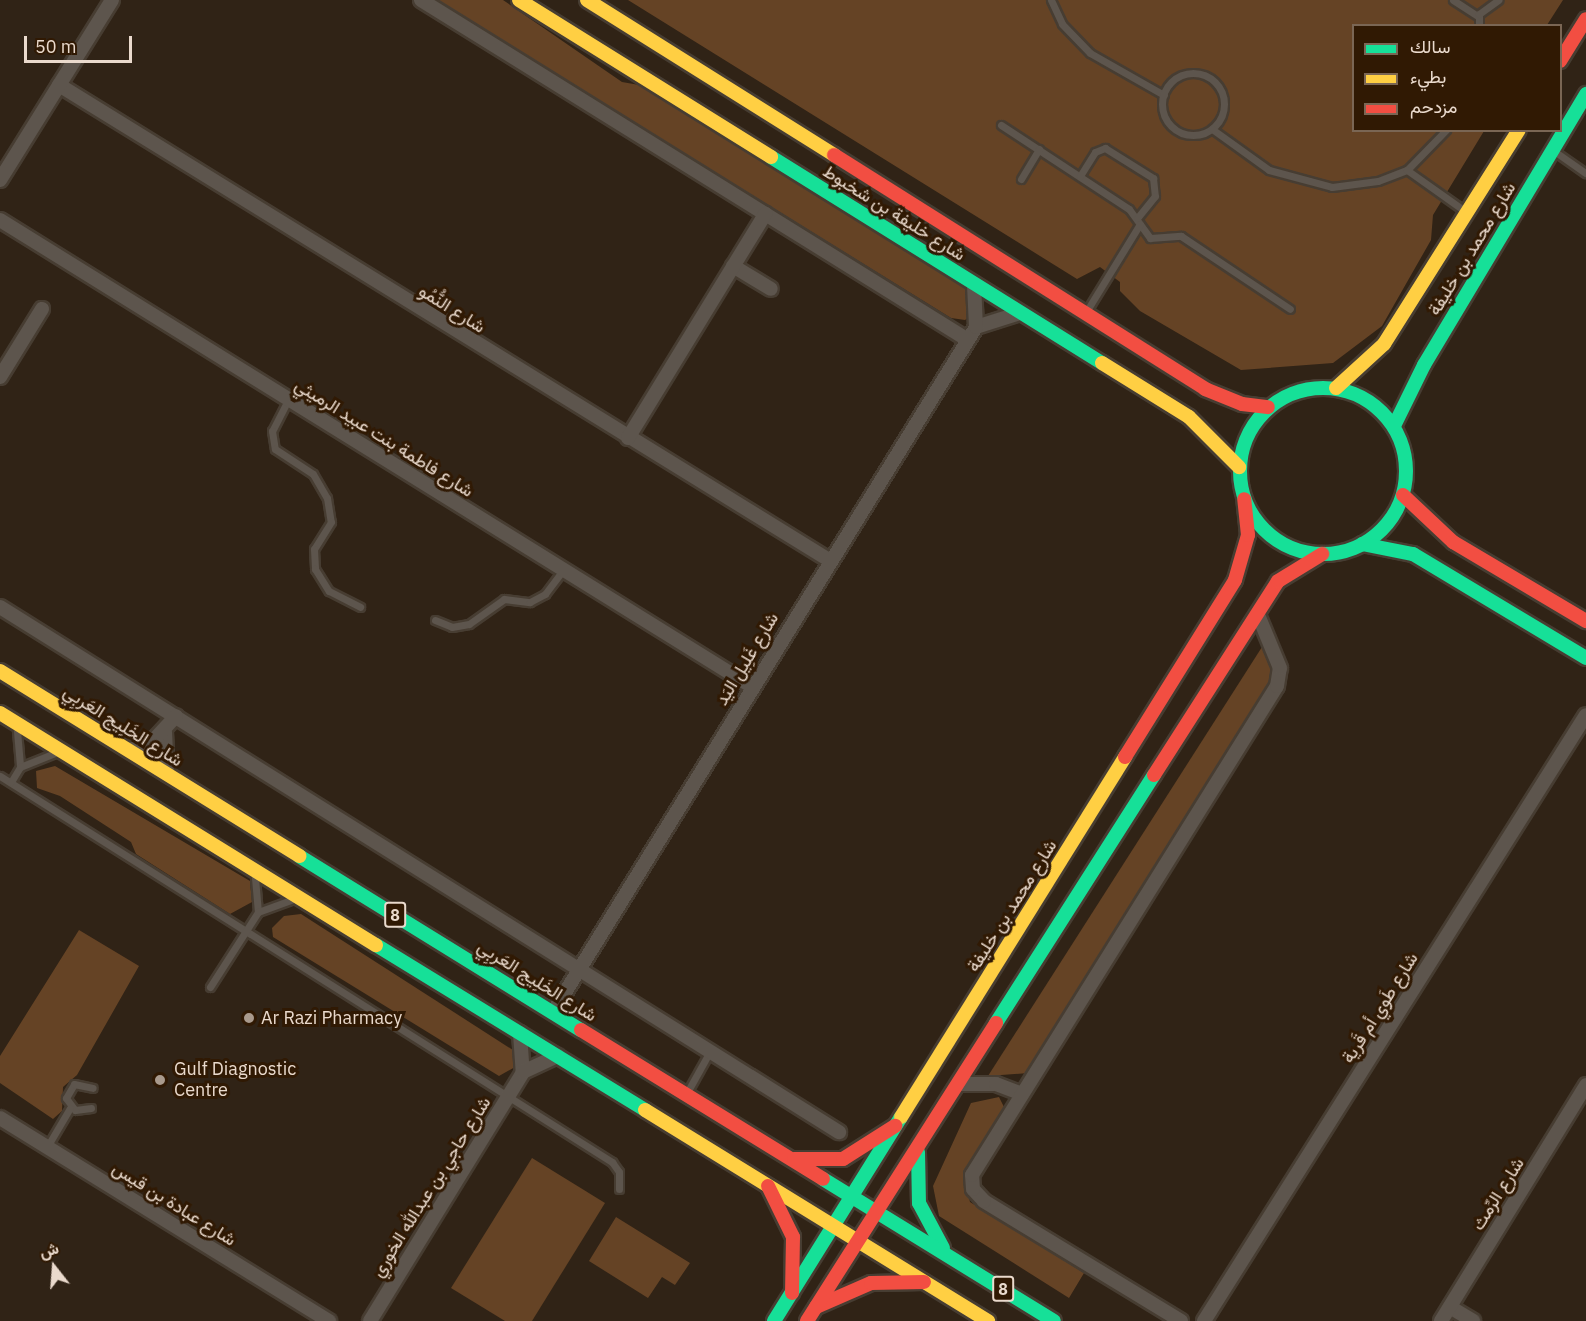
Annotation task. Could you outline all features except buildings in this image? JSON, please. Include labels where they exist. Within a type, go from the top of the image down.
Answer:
[{"type":"main road","name":"شارع خليفة بن شخبوط","points":[[519,0],[974,284],[1017,314],[1189,417],[1239,467]]},
{"type":"main road","name":"شارع خليفة بن شخبوط","points":[[587,0],[1084,314],[1217,395],[1268,407]]},
{"type":"main road","points":[[1562,59],[1586,19]]},
{"type":"main road","name":"شارع محمد بن خليفة","points":[[1394,426],[1424,365],[1586,94]]},
{"type":"main road","name":"شارع محمد بن خليفة","points":[[1336,388],[1384,344],[1518,132]]},
{"type":"main road","points":[[1322,554],[1274,539],[1244,499],[1239,467],[1253,424],[1268,407],[1304,390],[1336,388],[1359,395],[1394,426],[1403,448],[1403,495],[1394,515],[1362,544]]},
{"type":"main road","points":[[1403,495],[1453,542],[1586,621]]},
{"type":"main road","name":"شارع محمد بن خليفة","points":[[774,1321],[1235,580],[1248,535],[1244,499]]},
{"type":"main road","points":[[807,1321],[876,1211],[918,1152],[1278,581],[1322,554],[1362,544],[1413,554],[1586,658]]},
{"type":"main road","name":"شارع الخَلِيج العَربِي","points":[[0,671],[1054,1321]]},
{"type":"main road","name":"8","points":[[0,712],[988,1321]]},
{"type":"main road","points":[[790,1158],[843,1159],[895,1126]]},
{"type":"main road","points":[[918,1152],[919,1203],[931,1233],[951,1257]]},
{"type":"main road","points":[[767,1183],[793,1237],[792,1293]]},
{"type":"main road","points":[[816,1307],[871,1283],[924,1282]]},
{"type":"street","points":[[0,180],[112,0]]},
{"type":"street","points":[[421,0],[968,340]]},
{"type":"street","name":"شارع النُّمُو","points":[[59,85],[829,560]]},
{"type":"street","points":[[628,438],[765,214]]},
{"type":"street","name":"شارع فاطمة بنت عبيد الرميثي","points":[[0,220],[751,686]]},
{"type":"street","points":[[733,266],[771,289]]},
{"type":"street","points":[[974,284],[976,327],[1017,314]]},
{"type":"street","points":[[0,377],[42,309]]},
{"type":"street","name":"شارع غَلِيل اليَد","points":[[553,1012],[751,686],[976,327]]},
{"type":"street","points":[[0,607],[582,967],[709,1053],[839,1132]]},
{"type":"street","points":[[1181,1321],[984,1201],[974,1189],[972,1175],[1277,686],[1280,668],[1258,615]]},
{"type":"street","name":"شارع طَوي أم قَرية","points":[[1204,1321],[1586,715]]},
{"type":"street","points":[[129,750],[165,732],[176,716]]},
{"type":"street","points":[[165,732],[167,774]]},
{"type":"street","points":[[519,1031],[523,1072],[559,1056]]},
{"type":"street","name":"شارع حاجي بن عبدالله الخوري","points":[[370,1321],[523,1072]]},
{"type":"street","points":[[961,1084],[996,1084],[1022,1094]]},
{"type":"street","name":"شارع الرِّمث","points":[[1441,1321],[1586,1085]]},
{"type":"street","name":"شارع عبادة بن قيس","points":[[0,1118],[329,1321]]},
{"type":"street","points":[[1450,1307],[1473,1321]]},
{"type":"lane","points":[[1051,0],[1062,24],[1090,53],[1164,95]]},
{"type":"lane","points":[[1453,0],[1478,16]]},
{"type":"lane","points":[[1478,16],[1498,0]]},
{"type":"lane","points":[[1478,16],[1479,24]]},
{"type":"lane","points":[[1185,75],[1214,81],[1224,102],[1212,129],[1198,135],[1176,130],[1163,111],[1164,95],[1185,75]]},
{"type":"lane","points":[[1001,125],[1080,176],[1139,221],[1153,239],[1181,236],[1290,309]]},
{"type":"lane","points":[[1212,129],[1269,170],[1300,182],[1355,186],[1407,170],[1444,132]]},
{"type":"lane","points":[[1080,176],[1095,152],[1105,148],[1153,178],[1155,196],[1084,314]]},
{"type":"lane","points":[[1021,179],[1039,149]]},
{"type":"lane","points":[[1552,150],[1586,173]]},
{"type":"lane","points":[[1407,170],[1468,214]]},
{"type":"lane","points":[[288,400],[272,431],[275,449],[314,474],[327,498],[332,522],[314,549],[315,569],[329,591],[360,607]]},
{"type":"lane","points":[[435,620],[452,627],[469,624],[504,599],[530,602],[544,594],[563,570]]},
{"type":"lane","points":[[11,782],[20,767],[15,722]]},
{"type":"lane","points":[[20,767],[63,751]]},
{"type":"lane","points":[[0,776],[245,933],[612,1162],[621,1178],[619,1189]]},
{"type":"lane","points":[[210,987],[258,912],[252,867]]},
{"type":"lane","points":[[258,912],[302,898]]},
{"type":"lane","points":[[686,1094],[709,1053]]},
{"type":"lane","points":[[47,1147],[70,1108],[69,1088],[84,1083],[93,1088]]},
{"type":"lane","points":[[70,1108],[91,1108]]},
{"type":"shaded area","points":[[436,0],[503,0],[622,82],[645,86],[975,293],[978,310],[965,320],[951,318]]},
{"type":"shaded area","points":[[628,0],[1563,0],[1548,24],[1352,24],[1352,132],[1483,132],[1433,215],[1431,240],[1382,326],[1333,363],[1241,370],[1140,311],[1120,291],[1120,282],[1100,267],[1077,279]]},
{"type":"shaded area","points":[[1262,647],[1277,671],[1028,1073],[988,1076]]},
{"type":"shaded area","points":[[55,766],[250,881],[252,902],[230,914],[136,854],[131,842],[60,796],[37,788],[36,771]]},
{"type":"shaded area","points":[[301,914],[516,1052],[515,1067],[499,1076],[273,937],[272,928],[284,916]]},
{"type":"shaded area","points":[[79,930],[139,966],[77,1075],[63,1087],[62,1111],[53,1119],[0,1083],[0,1056]]},
{"type":"shaded area","points":[[999,1097],[1005,1109],[965,1179],[970,1202],[1084,1273],[1069,1298],[939,1216],[933,1186],[971,1103]]},
{"type":"shaded area","points":[[532,1158],[605,1203],[532,1321],[505,1321],[451,1288]]},
{"type":"shaded area","points":[[616,1217],[690,1263],[675,1285],[662,1277],[648,1298],[589,1261]]},
{"type":"traffic: fast","points":[[1394,426],[1424,365],[1586,94]]},
{"type":"traffic: fast","points":[[771,157],[1102,363]]},
{"type":"traffic: fast","points":[[1323,388],[1355,394],[1382,412],[1400,439],[1406,471],[1400,503],[1382,530],[1355,548],[1323,554],[1291,548],[1264,530],[1246,503],[1240,471],[1246,439],[1264,412],[1291,394],[1323,388]]},
{"type":"traffic: fast","points":[[1362,544],[1413,554],[1586,658]]},
{"type":"traffic: fast","points":[[996,1023],[1154,775]]},
{"type":"traffic: fast","points":[[299,856],[581,1030]]},
{"type":"traffic: fast","points":[[376,945],[645,1110]]},
{"type":"traffic: fast","points":[[774,1321],[901,1117]]},
{"type":"traffic: fast","points":[[918,1152],[919,1203],[943,1248]]},
{"type":"traffic: fast","points":[[823,1179],[1054,1321]]},
{"type":"traffic: slow","points":[[519,0],[771,157]]},
{"type":"traffic: slow","points":[[587,0],[834,155]]},
{"type":"traffic: slow","points":[[1336,388],[1384,344],[1518,132]]},
{"type":"traffic: slow","points":[[1102,363],[1189,417],[1239,467]]},
{"type":"traffic: slow","points":[[0,671],[299,856]]},
{"type":"traffic: slow","points":[[0,713],[376,945]]},
{"type":"traffic: slow","points":[[901,1117],[1125,757]]},
{"type":"traffic: slow","points":[[645,1110],[988,1321]]},
{"type":"traffic: jam","points":[[1562,58],[1586,19]]},
{"type":"traffic: jam","points":[[834,155],[1205,389],[1242,404],[1268,407]]},
{"type":"traffic: jam","points":[[1403,495],[1453,542],[1586,621]]},
{"type":"traffic: jam","points":[[1125,757],[1235,580],[1248,535],[1244,499]]},
{"type":"traffic: jam","points":[[1154,775],[1278,581],[1322,554]]},
{"type":"traffic: jam","points":[[807,1321],[996,1023]]},
{"type":"traffic: jam","points":[[581,1030],[823,1179]]},
{"type":"traffic: jam","points":[[794,1159],[843,1159],[895,1126]]},
{"type":"traffic: jam","points":[[768,1186],[793,1237],[792,1293]]},
{"type":"traffic: jam","points":[[816,1307],[871,1283],[924,1282]]},
{"type":"place","name":"Ar Razi Pharmacy","points":[[249,1018]]},
{"type":"place","name":"Gulf Diagnostic Centre","points":[[160,1080]]}]
